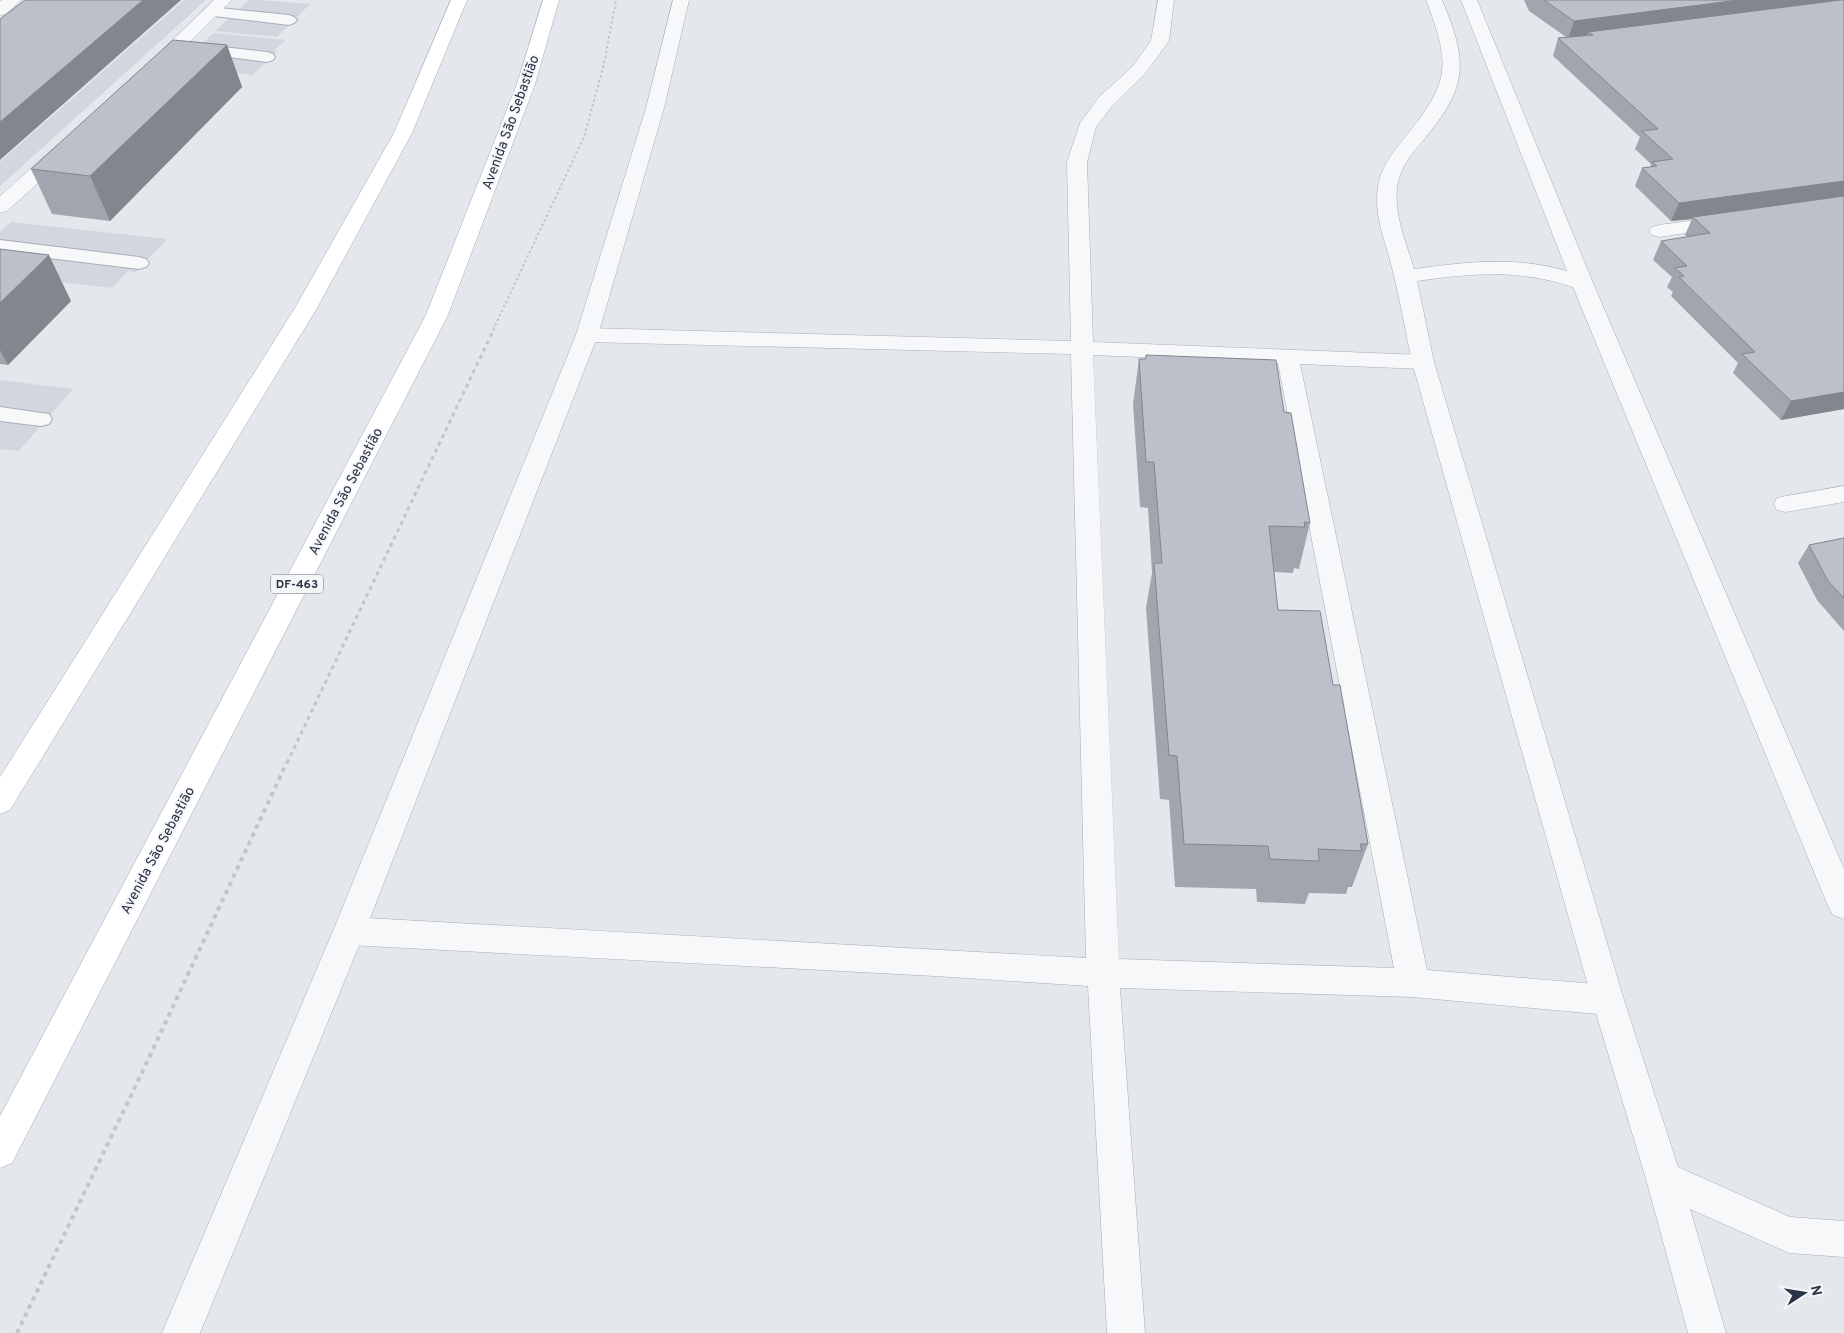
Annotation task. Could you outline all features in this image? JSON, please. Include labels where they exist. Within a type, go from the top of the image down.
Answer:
[{"type":"main road","points":[[0,802],[306,308],[403,133],[459,0]]},
{"type":"main road","name":"Avenida São Sebastião","points":[[0,1151],[438,315],[526,84],[551,0]]},
{"type":"street","points":[[0,10],[13,0]]},
{"type":"street","points":[[181,1333],[349,931],[587,335],[655,108],[681,0]]},
{"type":"street","points":[[1126,1333],[1103,973],[1077,162],[1087,127],[1106,101],[1138,71],[1160,41],[1166,0]]},
{"type":"street","points":[[1434,0],[1446,28],[1453,56],[1451,82],[1434,116],[1398,157],[1387,189],[1390,228],[1405,276],[1423,362],[1608,1000],[1664,1179],[1707,1333]]},
{"type":"street","points":[[1469,0],[1582,282],[1844,906]]},
{"type":"street","points":[[140,80],[217,6]]},
{"type":"street","points":[[0,207],[73,140]]},
{"type":"street","points":[[1659,231],[1747,219]]},
{"type":"street","points":[[1405,276],[1466,268],[1512,268],[1542,271],[1582,282]]},
{"type":"street","points":[[587,335],[1082,348],[1288,358],[1423,362]]},
{"type":"street","points":[[1288,358],[1414,983]]},
{"type":"street","points":[[1786,504],[1844,494]]},
{"type":"street","points":[[349,931],[915,961],[1103,973],[1414,983],[1608,1000]]},
{"type":"street","points":[[1664,1179],[1789,1235],[1844,1239]]},
{"type":"lane","points":[[217,6],[289,20]]},
{"type":"lane","points":[[176,47],[267,57]]},
{"type":"lane","points":[[0,246],[139,263]]},
{"type":"lane","points":[[0,414],[41,419]]},
{"type":"path","points":[[17,1333],[584,137],[604,64],[616,0]]},
{"type":"shaded area","points":[[184,0],[206,0],[0,186],[0,162]]},
{"type":"shaded area","points":[[249,0],[310,4],[277,37],[215,31]]},
{"type":"shaded area","points":[[214,33],[286,40],[274,51],[277,52],[253,75],[175,67]]},
{"type":"shaded area","points":[[11,222],[167,239],[136,272],[128,271],[112,288],[0,275],[0,232]]},
{"type":"shaded area","points":[[0,380],[73,389],[19,451],[0,449]]},
{"type":"building","points":[[25,0],[143,0],[0,122],[0,19]]},
{"type":"building","points":[[1544,0],[1739,0],[1574,21]]},
{"type":"building","points":[[1844,0],[1844,181],[1679,203],[1642,168],[1657,166],[1652,162],[1673,159],[1642,131],[1658,129],[1558,38],[1593,35],[1588,32]]},
{"type":"building","points":[[173,40],[227,45],[90,176],[31,169]]},
{"type":"building","points":[[1844,196],[1844,392],[1791,401],[1742,354],[1755,352],[1679,277],[1684,276],[1675,268],[1687,266],[1661,241],[1710,233],[1693,217]]},
{"type":"building","points":[[0,249],[49,255],[0,303]]},
{"type":"building","points":[[1146,355],[1276,360],[1284,412],[1291,413],[1310,523],[1304,522],[1305,527],[1269,526],[1278,610],[1320,611],[1333,685],[1340,685],[1368,844],[1360,844],[1362,851],[1318,849],[1319,861],[1270,859],[1268,846],[1184,844],[1177,756],[1169,755],[1154,563],[1162,563],[1154,462],[1146,462],[1139,359],[1146,359]]},
{"type":"building","points":[[1844,538],[1844,598],[1828,581],[1809,545]]}]
